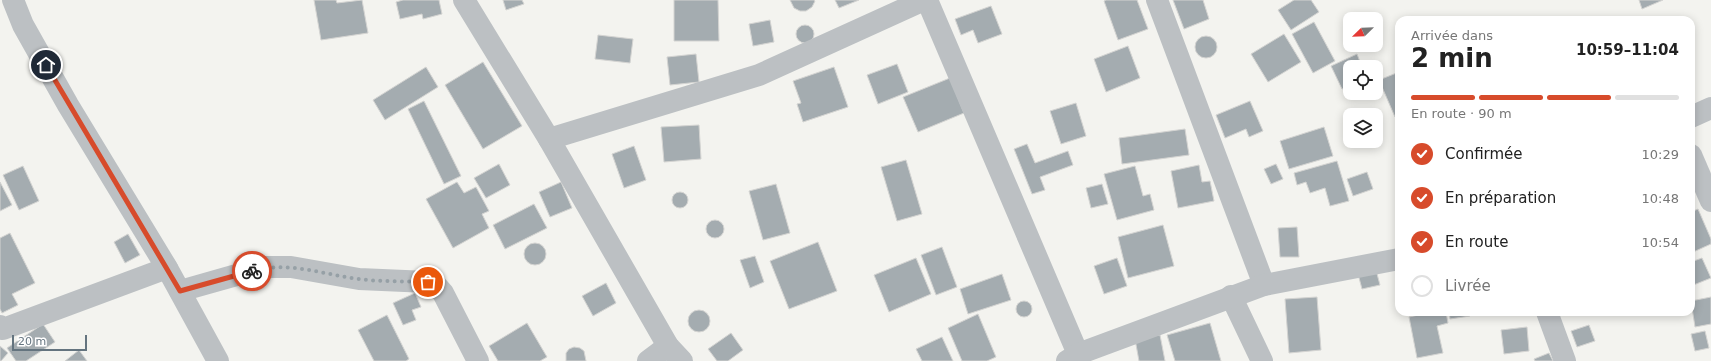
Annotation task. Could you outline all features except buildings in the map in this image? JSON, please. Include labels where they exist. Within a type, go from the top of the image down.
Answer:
[{"type":"street","points":[[13,0],[23,26],[68,104],[167,268],[218,361]]},
{"type":"street","points":[[464,0],[549,139],[675,353],[648,361]]},
{"type":"street","points":[[549,139],[759,75],[924,0]]},
{"type":"street","points":[[927,0],[1072,357],[1231,296],[1264,286],[1395,260]]},
{"type":"street","points":[[1157,0],[1264,286]]},
{"type":"street","points":[[1695,116],[1711,108]]},
{"type":"street","points":[[1695,164],[1711,202]]},
{"type":"street","points":[[180,291],[265,267],[279,266],[359,279],[428,282],[436,286],[443,293],[478,361]]},
{"type":"street","points":[[0,326],[3,330],[167,268]]},
{"type":"street","points":[[1231,296],[1262,361]]},
{"type":"street","points":[[1548,316],[1565,361]]},
{"type":"way so far","points":[[252,271],[265,267],[279,266],[359,279],[428,282]]},
{"type":"route","points":[[46,65],[180,291],[252,271]]}]
